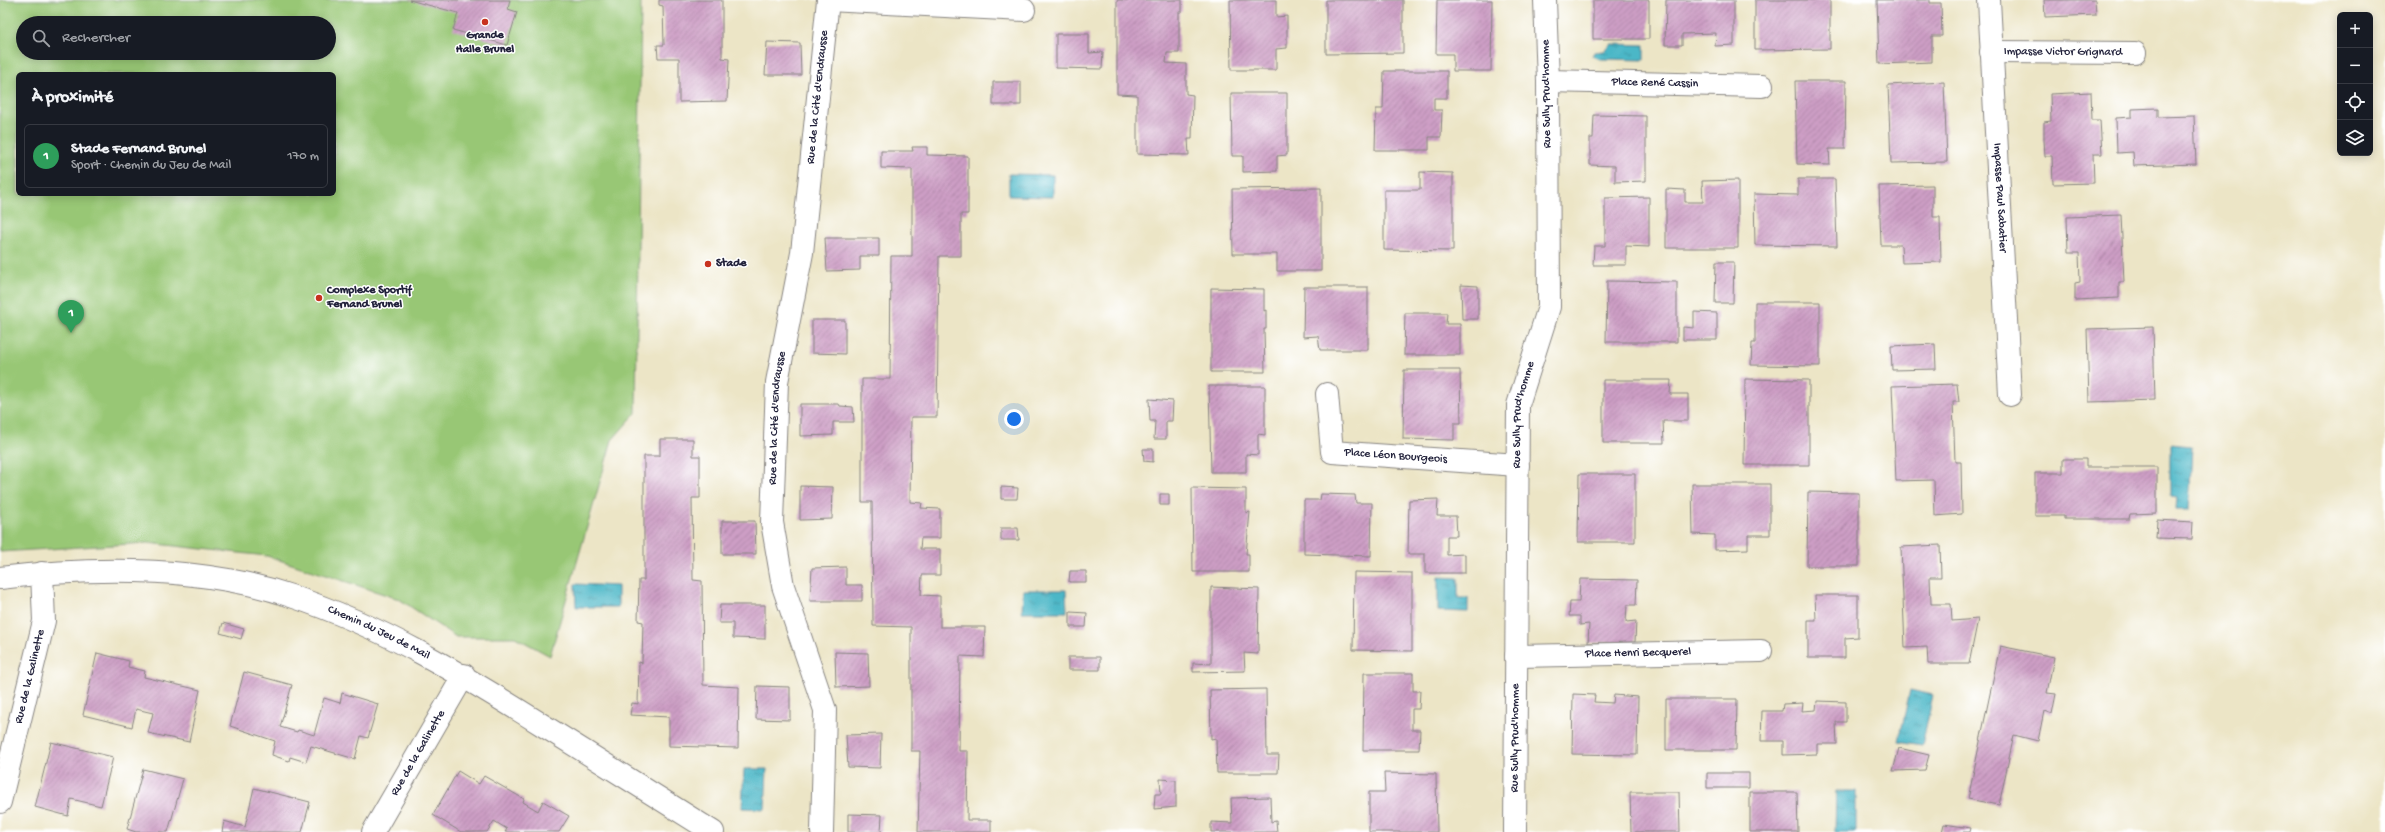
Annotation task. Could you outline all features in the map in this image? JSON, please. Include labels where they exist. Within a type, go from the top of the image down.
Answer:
[{"type":"street","points":[[828,0],[1024,10]]},
{"type":"street","name":"Rue de la Cité d'Endrausse","points":[[822,832],[825,710],[783,586],[772,522],[777,382],[802,253],[828,0]]},
{"type":"street","name":"Rue Sully Prud'homme","points":[[1515,832],[1518,405],[1549,307],[1548,81],[1545,0]]},
{"type":"street","name":"Impasse Paul Sabatier","points":[[1989,0],[2010,395]]},
{"type":"street","name":"Impasse Victor Grignard","points":[[1991,52],[2136,53]]},
{"type":"street","name":"Place René Cassin","points":[[1548,81],[1762,86]]},
{"type":"street","name":"Place Léon Bourgeois","points":[[1327,394],[1332,452],[1518,465]]},
{"type":"street","name":"Chemin du Jeu de Mail","points":[[0,578],[42,573],[132,571],[228,580],[289,595],[388,635],[464,675],[713,832]]},
{"type":"street","name":"Rue de la Galinette","points":[[0,802],[44,621],[42,573]]},
{"type":"street","name":"Place Henri Becquerel","points":[[1516,656],[1761,651]]},
{"type":"street","name":"Rue de la Galinette","points":[[373,832],[464,675]]},
{"type":"green space","name":"Complexe Sportif Fernand Brunel","points":[[0,0],[641,0],[636,413],[612,440],[550,656],[515,637],[456,637],[399,599],[267,556],[147,543],[0,552]]},
{"type":"water","points":[[1611,44],[1644,45],[1644,60],[1601,59],[1592,56],[1594,52],[1604,51]]},
{"type":"water","points":[[1009,174],[1053,175],[1053,197],[1009,196]]},
{"type":"water","points":[[2170,444],[2192,446],[2189,509],[2175,509],[2176,497],[2170,496]]},
{"type":"water","points":[[1438,577],[1458,578],[1458,598],[1468,598],[1468,612],[1438,611]]},
{"type":"water","points":[[575,584],[618,586],[618,607],[576,607]]},
{"type":"water","points":[[1023,590],[1066,590],[1067,612],[1022,612]]},
{"type":"water","points":[[1910,690],[1933,695],[1922,745],[1899,741]]},
{"type":"water","points":[[744,769],[767,769],[765,809],[742,808]]},
{"type":"water","points":[[1836,791],[1856,791],[1856,832],[1835,832]]},
{"type":"building","name":"Grande Halle Brunel","points":[[409,0],[510,0],[508,9],[517,12],[507,45],[453,30],[458,13]]},
{"type":"building","points":[[659,0],[722,0],[722,58],[729,59],[727,101],[679,102],[679,58],[658,58],[657,45],[664,45],[663,6],[659,5]]},
{"type":"building","points":[[1117,0],[1182,0],[1182,12],[1179,12],[1179,53],[1167,53],[1166,63],[1186,64],[1186,94],[1193,95],[1192,139],[1188,139],[1189,155],[1137,154],[1137,95],[1117,94]]},
{"type":"building","points":[[1230,0],[1276,0],[1276,17],[1287,16],[1287,48],[1276,49],[1276,70],[1231,70]]},
{"type":"building","points":[[1326,0],[1403,0],[1403,53],[1326,54]]},
{"type":"building","points":[[1437,0],[1492,0],[1491,71],[1453,71],[1453,54],[1436,54]]},
{"type":"building","points":[[1593,0],[1649,0],[1649,39],[1593,39]]},
{"type":"building","points":[[1666,0],[1734,0],[1734,45],[1715,46],[1716,33],[1682,34],[1682,45],[1665,45]]},
{"type":"building","points":[[1755,0],[1830,0],[1830,49],[1755,50]]},
{"type":"building","points":[[1877,0],[1930,0],[1930,3],[1941,3],[1942,36],[1932,36],[1932,62],[1879,64]]},
{"type":"building","points":[[2044,0],[2095,0],[2096,15],[2045,17]]},
{"type":"building","points":[[1056,34],[1089,34],[1089,53],[1103,52],[1102,69],[1056,68]]},
{"type":"building","points":[[767,42],[800,43],[801,75],[765,75]]},
{"type":"building","points":[[1384,71],[1447,71],[1447,98],[1434,98],[1434,110],[1442,110],[1441,137],[1429,137],[1429,150],[1375,150],[1376,109],[1383,109]]},
{"type":"building","points":[[1795,81],[1846,81],[1845,149],[1829,149],[1830,165],[1797,164]]},
{"type":"building","points":[[993,82],[1021,82],[1021,105],[993,105]]},
{"type":"building","points":[[1944,82],[1947,162],[1891,163],[1888,85]]},
{"type":"building","points":[[2091,92],[2092,120],[2100,120],[2102,154],[2093,154],[2094,183],[2053,184],[2052,156],[2045,156],[2044,140],[2044,122],[2051,121],[2050,94]]},
{"type":"building","points":[[1231,93],[1287,93],[1287,155],[1277,156],[1277,171],[1243,172],[1243,156],[1232,156]]},
{"type":"building","points":[[2158,108],[2158,117],[2194,116],[2196,164],[2134,166],[2133,152],[2117,153],[2116,118],[2132,117],[2132,109]]},
{"type":"building","points":[[1594,115],[1646,116],[1646,181],[1615,182],[1615,166],[1590,165],[1590,138],[1593,138]]},
{"type":"building","points":[[912,147],[927,147],[927,155],[968,156],[968,214],[961,214],[961,256],[939,256],[937,417],[911,417],[910,502],[922,503],[921,508],[940,509],[940,538],[921,538],[920,549],[940,549],[940,575],[922,575],[921,595],[940,596],[940,627],[985,627],[984,657],[960,656],[959,751],[968,751],[967,820],[991,820],[991,832],[918,832],[920,751],[911,751],[911,627],[873,626],[872,502],[862,502],[862,379],[890,379],[891,256],[912,256],[912,169],[881,168],[881,151],[913,151]]},
{"type":"building","points":[[1420,172],[1453,173],[1453,251],[1384,250],[1384,190],[1420,190]]},
{"type":"building","points":[[1798,179],[1835,179],[1837,246],[1755,245],[1754,194],[1798,195]]},
{"type":"building","points":[[1738,180],[1738,248],[1666,248],[1666,189],[1685,190],[1685,202],[1703,202],[1702,181]]},
{"type":"building","points":[[1933,185],[1933,217],[1940,217],[1941,262],[1902,263],[1901,245],[1881,245],[1879,186]]},
{"type":"building","points":[[1321,188],[1321,271],[1277,271],[1277,254],[1233,254],[1232,189]]},
{"type":"building","points":[[1649,197],[1649,247],[1626,246],[1626,265],[1593,265],[1594,246],[1605,246],[1605,198]]},
{"type":"building","points":[[2121,215],[2124,282],[2119,282],[2119,298],[2075,300],[2075,283],[2080,282],[2079,253],[2068,253],[2067,217]]},
{"type":"building","points":[[825,238],[879,238],[879,256],[860,256],[860,270],[827,271]]},
{"type":"building","points":[[1716,262],[1734,262],[1733,303],[1715,303]]},
{"type":"building","points":[[1607,281],[1677,282],[1677,342],[1606,342]]},
{"type":"building","points":[[1461,285],[1478,286],[1478,319],[1462,319]]},
{"type":"building","points":[[1304,287],[1368,287],[1368,350],[1320,350],[1318,336],[1303,337]]},
{"type":"building","points":[[1211,288],[1264,289],[1264,311],[1266,310],[1266,329],[1264,329],[1265,372],[1211,372]]},
{"type":"building","points":[[1755,302],[1820,302],[1820,366],[1751,365],[1752,343],[1755,343]]},
{"type":"building","points":[[1694,312],[1717,313],[1717,340],[1683,340],[1683,327],[1694,328]]},
{"type":"building","points":[[1405,313],[1447,313],[1446,324],[1460,324],[1460,355],[1404,355]]},
{"type":"building","points":[[812,320],[845,320],[845,354],[812,353]]},
{"type":"building","points":[[2153,327],[2155,400],[2089,402],[2087,329]]},
{"type":"building","points":[[1935,344],[1936,369],[1892,370],[1891,346]]},
{"type":"building","points":[[1404,370],[1460,370],[1461,423],[1454,423],[1454,440],[1403,439]]},
{"type":"building","points":[[1745,379],[1809,380],[1809,465],[1744,465]]},
{"type":"building","points":[[1603,380],[1671,380],[1670,394],[1688,394],[1688,421],[1663,421],[1664,443],[1603,443]]},
{"type":"building","points":[[1957,384],[1959,402],[1953,402],[1955,462],[1961,462],[1962,514],[1935,516],[1934,480],[1896,481],[1892,386]]},
{"type":"building","points":[[1209,386],[1265,386],[1265,435],[1258,434],[1258,455],[1246,454],[1246,472],[1211,472]]},
{"type":"building","points":[[1149,399],[1173,401],[1172,421],[1166,421],[1166,439],[1154,439],[1155,421],[1150,421]]},
{"type":"building","points":[[800,404],[839,404],[840,406],[853,407],[854,422],[833,422],[833,435],[800,436]]},
{"type":"building","points":[[660,439],[693,439],[693,456],[700,456],[700,498],[692,498],[693,580],[702,581],[703,685],[739,687],[738,748],[669,746],[669,717],[630,715],[632,703],[638,704],[639,662],[642,663],[643,622],[638,621],[639,580],[644,580],[644,456],[660,456]]},
{"type":"building","points":[[1143,449],[1153,449],[1153,462],[1144,461]]},
{"type":"building","points":[[2063,459],[2086,459],[2086,467],[2157,467],[2157,513],[2130,514],[2129,519],[2064,519],[2064,516],[2035,516],[2035,473],[2063,473]]},
{"type":"building","points":[[1579,474],[1635,474],[1635,542],[1578,542]]},
{"type":"building","points":[[1692,484],[1770,484],[1770,535],[1748,535],[1748,549],[1715,550],[1715,535],[1693,534]]},
{"type":"building","points":[[800,486],[833,487],[832,519],[800,520]]},
{"type":"building","points":[[1001,487],[1018,488],[1017,499],[1001,499]]},
{"type":"building","points":[[1192,488],[1246,489],[1246,513],[1250,512],[1246,554],[1249,554],[1249,572],[1193,572]]},
{"type":"building","points":[[1808,492],[1859,493],[1859,566],[1807,566]]},
{"type":"building","points":[[1160,494],[1169,494],[1169,505],[1160,505]]},
{"type":"building","points":[[1321,494],[1355,495],[1356,503],[1372,503],[1371,556],[1304,554],[1304,500],[1320,500]]},
{"type":"building","points":[[1438,499],[1437,516],[1456,516],[1457,536],[1447,536],[1447,555],[1465,554],[1465,573],[1425,573],[1425,554],[1408,554],[1409,500]]},
{"type":"building","points":[[2157,520],[2193,522],[2192,539],[2156,538]]},
{"type":"building","points":[[722,521],[755,521],[756,554],[722,554]]},
{"type":"building","points":[[1001,528],[1018,528],[1019,540],[1001,540]]},
{"type":"building","points":[[1940,545],[1941,577],[1930,577],[1931,604],[1951,604],[1952,621],[1978,619],[1969,664],[1928,664],[1927,647],[1905,648],[1901,547]]},
{"type":"building","points":[[846,567],[846,585],[862,585],[862,601],[810,601],[812,568]]},
{"type":"building","points":[[1070,571],[1086,571],[1086,582],[1069,582]]},
{"type":"building","points":[[1354,572],[1412,573],[1412,651],[1353,650]]},
{"type":"building","points":[[1580,579],[1637,580],[1636,605],[1627,605],[1626,622],[1636,621],[1635,642],[1588,643],[1589,624],[1580,625],[1580,616],[1569,616],[1570,602],[1579,602]]},
{"type":"building","points":[[1211,587],[1259,589],[1258,654],[1244,653],[1245,671],[1193,672],[1193,663],[1211,664]]},
{"type":"building","points":[[1815,595],[1858,595],[1858,637],[1845,638],[1845,658],[1808,658],[1808,620],[1816,620]]},
{"type":"building","points":[[720,605],[765,605],[765,639],[733,638],[733,623],[719,623]]},
{"type":"building","points":[[1070,612],[1087,613],[1086,627],[1070,627]]},
{"type":"building","points":[[223,623],[244,629],[241,639],[220,633]]},
{"type":"building","points":[[2000,646],[2054,657],[2047,693],[2056,694],[2052,714],[2044,711],[2038,741],[2014,735],[1999,805],[1968,799]]},
{"type":"building","points":[[835,652],[868,653],[869,686],[836,687]]},
{"type":"building","points":[[97,653],[129,661],[128,667],[145,671],[144,677],[200,690],[189,742],[148,733],[153,713],[136,709],[132,727],[83,715]]},
{"type":"building","points":[[1068,657],[1100,657],[1100,670],[1068,670]]},
{"type":"building","points":[[244,672],[292,685],[280,727],[297,732],[298,730],[314,735],[324,698],[340,703],[342,693],[378,704],[368,738],[361,736],[355,759],[311,746],[306,762],[290,757],[289,761],[272,755],[275,741],[230,726]]},
{"type":"building","points":[[1364,673],[1413,673],[1413,691],[1420,691],[1419,709],[1412,709],[1412,730],[1420,730],[1419,750],[1363,750]]},
{"type":"building","points":[[757,686],[790,687],[790,720],[756,719]]},
{"type":"building","points":[[1266,689],[1267,755],[1279,755],[1278,773],[1217,773],[1216,738],[1211,739],[1210,690]]},
{"type":"building","points":[[1573,694],[1595,695],[1594,702],[1613,703],[1614,695],[1638,697],[1637,755],[1572,754]]},
{"type":"building","points":[[1666,699],[1737,699],[1736,750],[1666,750]]},
{"type":"building","points":[[1817,701],[1846,702],[1846,722],[1836,722],[1837,744],[1817,744],[1817,754],[1783,755],[1783,741],[1761,741],[1762,711],[1782,711],[1783,704],[1803,703],[1802,711],[1816,710]]},
{"type":"building","points":[[881,734],[880,768],[848,767],[846,735]]},
{"type":"building","points":[[51,742],[113,757],[101,806],[71,799],[68,816],[35,807]]},
{"type":"building","points":[[1899,748],[1929,755],[1925,770],[1893,771]]},
{"type":"building","points":[[143,769],[183,779],[168,832],[136,832],[127,829]]},
{"type":"building","points":[[458,771],[479,784],[484,776],[524,799],[523,802],[538,811],[543,801],[569,816],[559,832],[505,832],[507,829],[494,821],[487,832],[461,832],[433,815]]},
{"type":"building","points":[[1384,773],[1436,774],[1437,832],[1369,832],[1369,792],[1385,792]]},
{"type":"building","points":[[1707,773],[1749,773],[1749,788],[1707,788]]},
{"type":"building","points":[[1160,779],[1176,780],[1176,807],[1154,809],[1155,794],[1161,794]]},
{"type":"building","points":[[254,788],[310,802],[302,832],[222,832],[224,821],[245,827]]},
{"type":"building","points":[[1630,792],[1679,792],[1680,832],[1631,832]]},
{"type":"building","points":[[1750,792],[1797,792],[1798,832],[1750,832]]},
{"type":"building","points":[[1270,797],[1271,822],[1276,821],[1277,832],[1211,832],[1211,822],[1232,823],[1231,798]]},
{"type":"building","points":[[848,814],[882,815],[881,832],[848,832]]},
{"type":"building","points":[[1944,824],[1971,828],[1970,832],[1942,832]]},
{"type":"place","name":"Grande Halle Brunel","points":[[485,22]]},
{"type":"place","name":"Stade","points":[[708,264]]},
{"type":"place","name":"Complexe Sportif Fernand Brunel","points":[[319,298]]},
{"type":"place","name":"Stade Fernand Brunel","points":[[71,333]]}]
